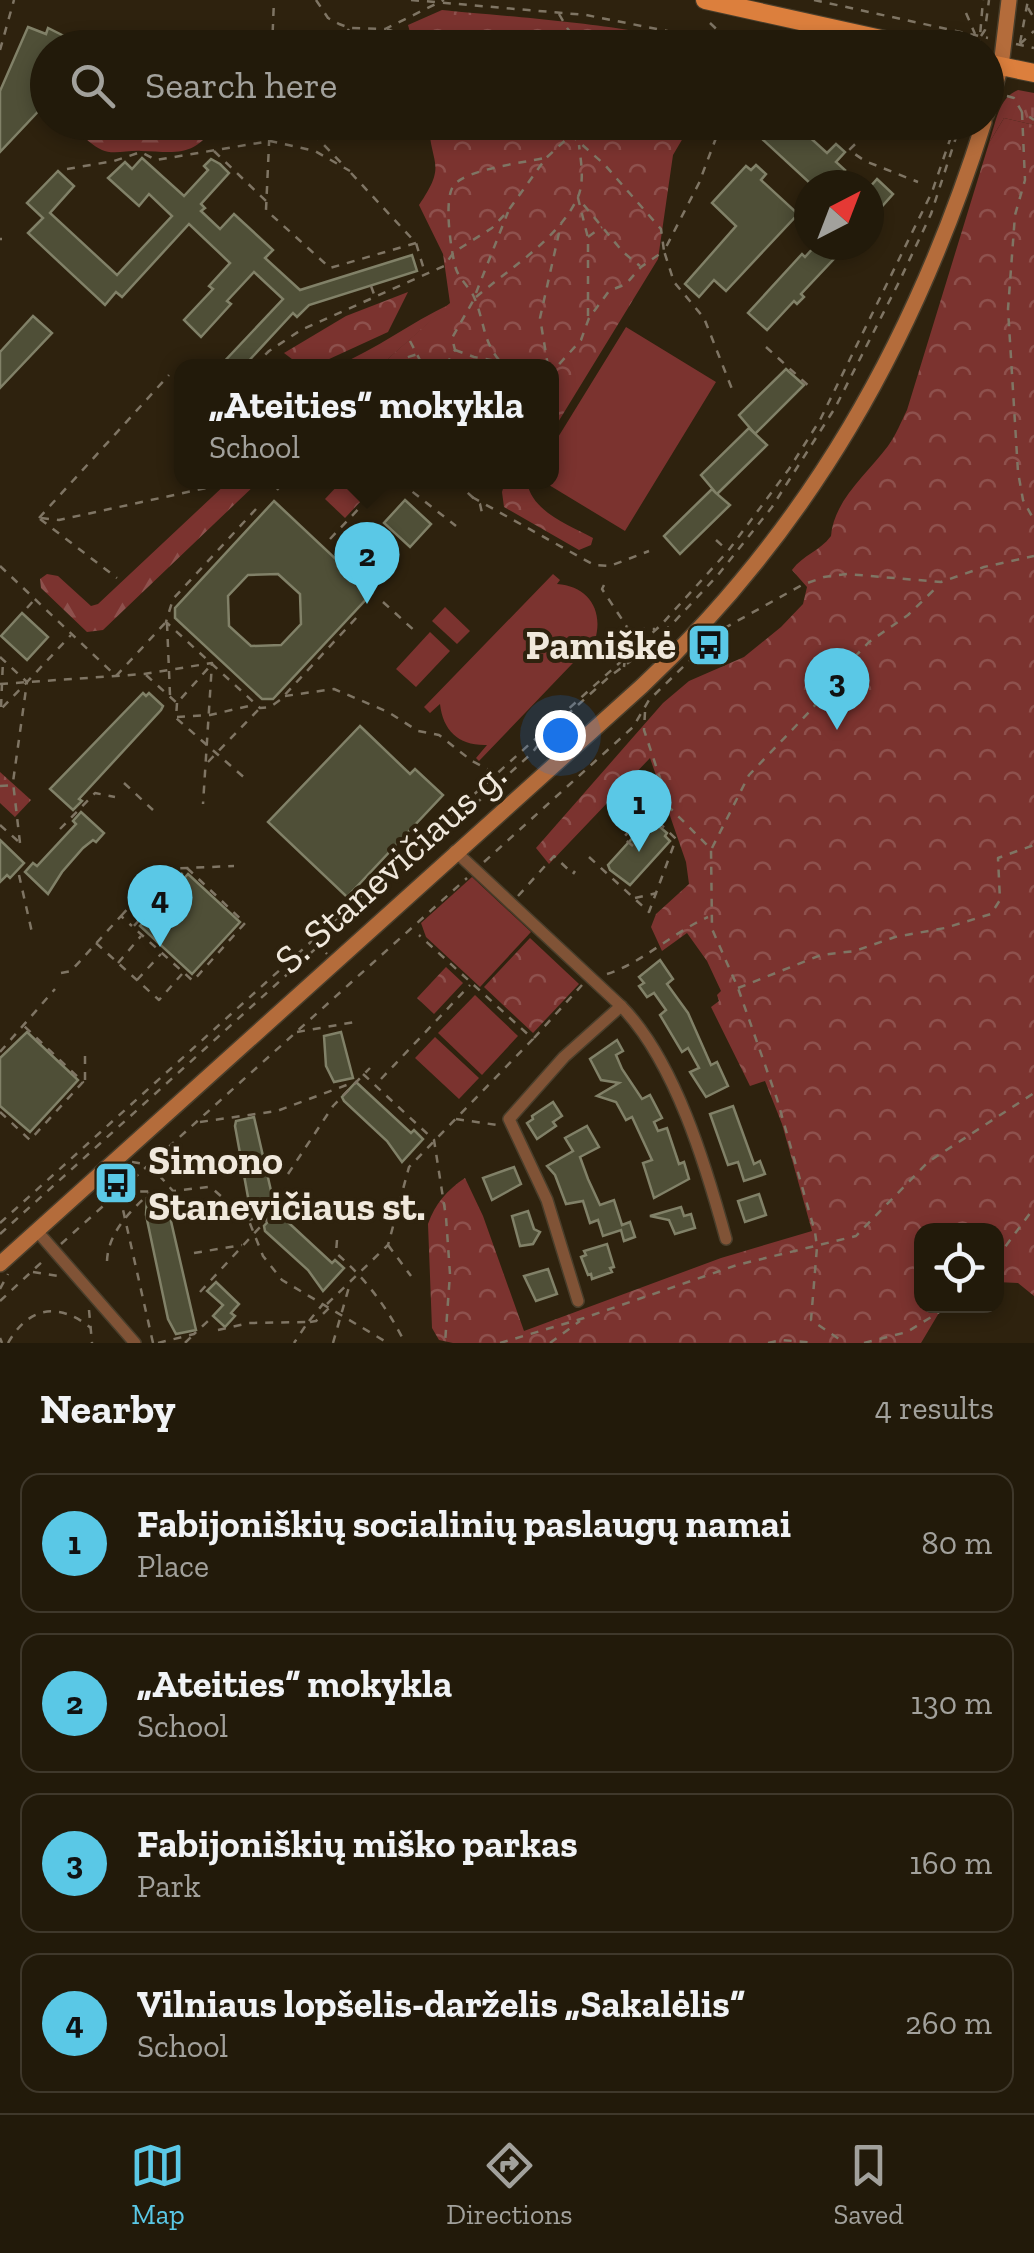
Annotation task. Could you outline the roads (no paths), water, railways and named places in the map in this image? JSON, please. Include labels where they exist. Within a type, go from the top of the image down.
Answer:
[{"type":"main road","points":[[705,0],[841,30]]},
{"type":"main road","points":[[1004,53],[1012,44],[1009,0]]},
{"type":"main road","points":[[1004,66],[1034,73]]},
{"type":"main road","name":"S. Stanevičiaus g.","points":[[6,1266],[36,1231],[684,647],[746,577],[795,514],[848,433],[915,302],[950,222],[978,140]]},
{"type":"street","points":[[455,851],[621,1006],[663,1069],[703,1158],[726,1239]]},
{"type":"street","points":[[578,1301],[547,1200],[510,1120],[564,1057],[621,1006]]},
{"type":"street","points":[[36,1231],[135,1343]]},
{"type":"place","name":"„Ateities“ mokykla","points":[[367,604]]},
{"type":"place","name":"Pamiškė","points":[[709,645]]},
{"type":"place","name":"Fabijoniškių miško parkas","points":[[837,730]]},
{"type":"place","name":"Fabijoniškių socialinių paslaugų namai","points":[[639,852]]},
{"type":"place","name":"Vilniaus lopšelis-darželis „Sakalėlis“","points":[[160,947]]},
{"type":"place","name":"Simono Stanevičiaus st.","points":[[116,1183]]}]
